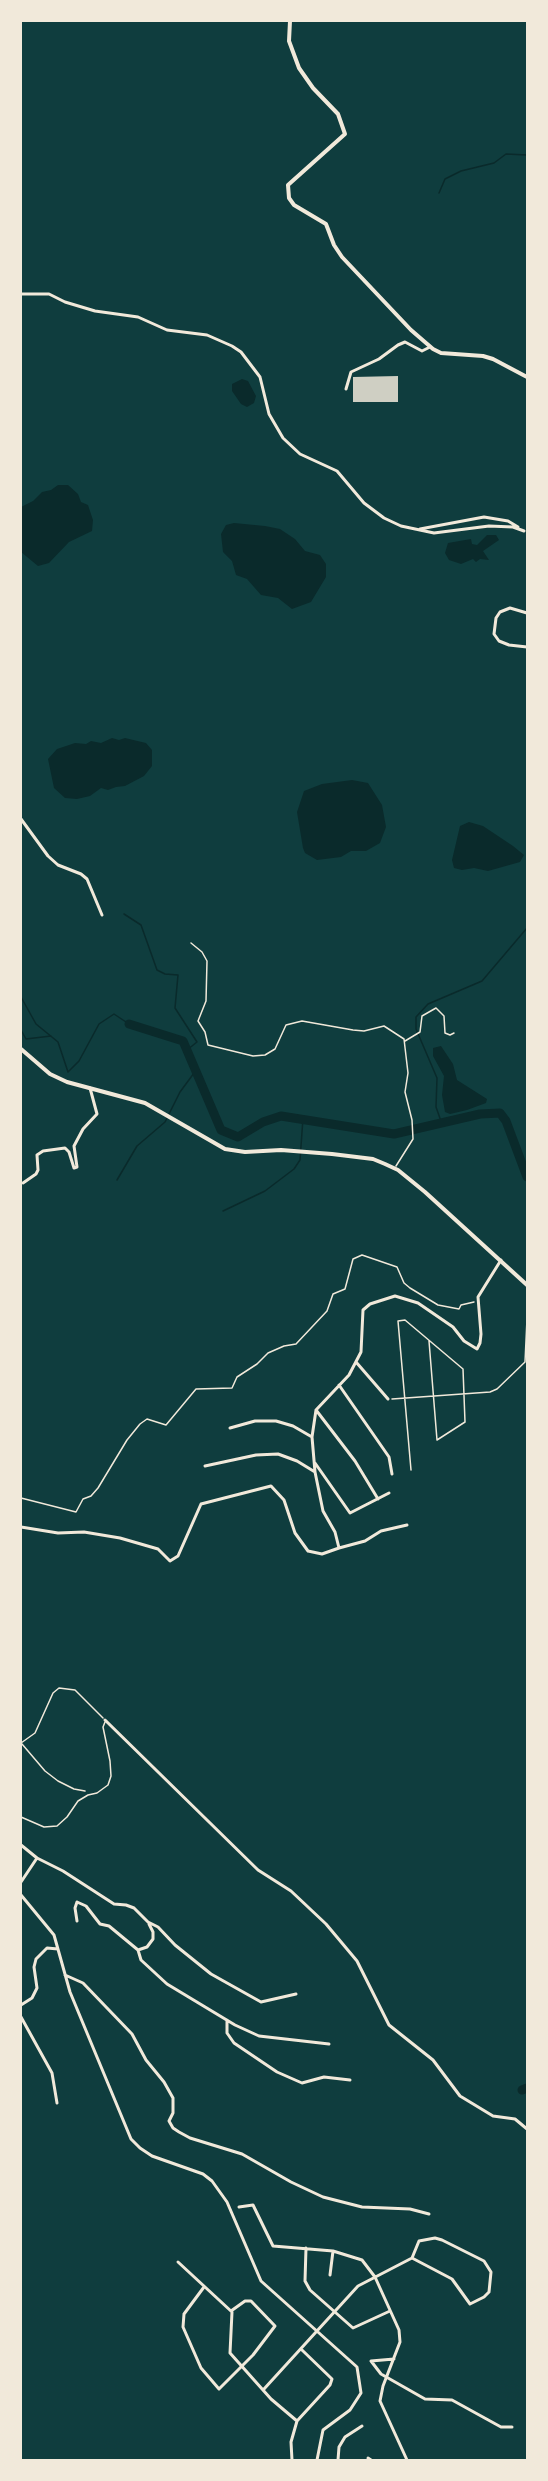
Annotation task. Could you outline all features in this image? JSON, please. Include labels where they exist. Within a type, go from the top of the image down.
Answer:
[{"type":"street","points":[[290,21],[289,40],[299,68],[313,88],[338,114],[345,134],[288,185],[289,198],[294,205],[326,224],[334,245],[342,257],[430,347],[441,353],[483,356],[493,359],[527,377]]},
{"type":"street","points":[[21,294],[49,294],[79,307],[138,317],[167,330],[207,335],[232,346],[241,352],[260,377],[269,414],[283,438],[300,454],[337,471],[364,503],[384,518],[401,526],[434,533],[489,526],[513,527],[525,532]]},
{"type":"street","points":[[346,389],[351,372],[379,359],[398,345],[405,342],[422,351],[430,347]]},
{"type":"street","points":[[418,530],[484,517],[508,521],[525,532]]},
{"type":"street","points":[[527,613],[510,609],[500,612],[496,618],[494,634],[499,641],[509,645],[527,647]]},
{"type":"street","points":[[21,819],[48,856],[58,865],[81,874],[87,879],[102,915]]},
{"type":"street","points":[[21,1049],[50,1074],[67,1082],[145,1103],[225,1149],[245,1152],[304,1152],[373,1159],[395,1169],[425,1192],[527,1284]]},
{"type":"street","points":[[23,1183],[36,1174],[37,1155],[43,1151],[65,1149],[69,1152],[74,1168],[77,1167],[75,1146],[83,1130],[97,1114],[90,1088]]},
{"type":"street","points":[[339,1548],[335,1532],[323,1511],[315,1472],[312,1437],[316,1410],[349,1375],[356,1362],[363,1340],[361,1318],[363,1310],[370,1304],[395,1296],[418,1303],[453,1327],[464,1341],[477,1349],[481,1334],[478,1302],[483,1287],[501,1260]]},
{"type":"street","points":[[356,1362],[390,1399]]},
{"type":"street","points":[[339,1385],[389,1457],[392,1474]]},
{"type":"street","points":[[316,1410],[355,1461],[378,1499]]},
{"type":"street","points":[[230,1428],[255,1421],[276,1421],[293,1426],[312,1437]]},
{"type":"street","points":[[205,1466],[256,1455],[278,1454],[297,1461],[315,1472]]},
{"type":"street","points":[[314,1461],[350,1513],[389,1493]]},
{"type":"street","points":[[21,1527],[58,1533],[84,1532],[127,1540],[158,1549],[170,1561],[178,1556],[201,1504],[271,1486],[284,1500],[295,1533],[308,1551],[322,1554],[365,1541],[381,1531],[407,1525]]},
{"type":"street","points":[[105,1720],[258,1870],[291,1891],[326,1924],[357,1960],[389,2025],[433,2060],[460,2096],[493,2115],[515,2119],[527,2129]]},
{"type":"street","points":[[21,1845],[37,1858],[63,1871],[114,1904],[134,1908],[148,1922],[159,1927],[175,1945],[211,1974],[261,2002],[296,1994]]},
{"type":"street","points":[[21,1882],[37,1858]]},
{"type":"street","points":[[21,1895],[54,1935],[65,1975],[87,2034],[131,2139],[152,2156],[203,2174],[212,2181],[226,2202],[261,2281],[357,2367],[362,2393],[350,2410],[323,2430],[317,2460]]},
{"type":"street","points":[[76,1921],[77,1902],[86,1906],[100,1923],[108,1926],[138,1950],[141,1959],[167,1984],[258,2036],[329,2044]]},
{"type":"street","points":[[138,1950],[147,1947],[153,1939],[148,1922]]},
{"type":"street","points":[[21,2005],[32,1998],[37,1988],[34,1967],[36,1959],[47,1948],[58,1949]]},
{"type":"street","points":[[65,1975],[83,1983],[132,2034],[146,2061],[164,2082],[173,2098],[173,2113],[170,2121],[173,2128],[179,2132],[190,2139],[242,2154],[323,2197],[362,2207],[410,2210],[429,2214]]},
{"type":"street","points":[[21,2017],[52,2073],[57,2103]]},
{"type":"street","points":[[227,2020],[227,2033],[234,2043],[277,2072],[302,2083],[324,2077],[350,2080]]},
{"type":"street","points":[[239,2208],[253,2205],[273,2246],[333,2251],[362,2260],[375,2277],[399,2330],[400,2342],[383,2386],[380,2402],[407,2460]]},
{"type":"street","points":[[264,2390],[318,2333],[333,2312],[358,2286],[412,2258],[419,2241],[435,2238],[442,2240],[484,2261],[491,2272],[489,2292],[484,2298],[470,2304],[452,2279],[412,2258]]},
{"type":"street","points":[[306,2248],[305,2281],[310,2290],[354,2328],[390,2311]]},
{"type":"street","points":[[330,2275],[333,2251]]},
{"type":"street","points":[[178,2262],[231,2311],[230,2353],[278,2406],[297,2421]]},
{"type":"street","points":[[204,2287],[184,2314],[183,2327],[201,2368],[219,2389],[253,2355],[276,2326],[251,2301],[245,2301],[231,2311]]},
{"type":"street","points":[[292,2460],[291,2442],[297,2421],[330,2385],[332,2379],[302,2350]]},
{"type":"street","points":[[394,2359],[371,2361],[381,2374],[425,2399],[452,2400],[501,2427],[512,2427]]},
{"type":"street","points":[[338,2460],[339,2447],[345,2437],[362,2426]]},
{"type":"lane","points":[[191,943],[202,952],[207,961],[206,1001],[198,1021],[205,1032],[208,1045],[253,1056],[264,1054],[275,1048],[286,1025],[302,1021],[364,1031],[384,1026],[405,1041],[408,1073],[405,1092],[413,1126],[413,1139],[395,1169]]},
{"type":"lane","points":[[405,1041],[420,1032],[422,1016],[436,1008],[444,1016],[445,1033],[450,1035],[454,1033]]},
{"type":"lane","points":[[390,1399],[490,1392],[497,1389],[525,1362],[527,1318]]},
{"type":"lane","points":[[411,1470],[398,1321],[405,1320],[463,1369],[465,1422],[437,1440],[429,1341]]},
{"type":"lane","points":[[21,1817],[44,1827],[57,1826],[67,1817],[78,1801],[97,1793],[108,1785],[111,1776],[103,1726],[105,1720]]},
{"type":"path","points":[[21,1498],[76,1512],[83,1499],[91,1496],[98,1488],[127,1440],[140,1424],[147,1419],[166,1425],[196,1389],[232,1388],[237,1377],[257,1364],[268,1353],[296,1344],[327,1311],[333,1294],[345,1289],[353,1259],[362,1255],[397,1267],[404,1283],[438,1305],[459,1309],[461,1305],[478,1302]]},
{"type":"path","points":[[88,1795],[85,1791],[74,1789],[45,1772],[21,1743],[35,1733],[53,1693],[59,1688],[75,1690],[105,1720]]},
{"type":"water","points":[[242,379],[248,381],[256,396],[254,403],[247,407],[241,404],[232,391],[232,384]]},
{"type":"water","points":[[58,485],[68,485],[78,494],[81,502],[88,505],[93,520],[92,531],[69,542],[49,563],[38,566],[21,552],[21,507],[33,501],[42,492]]},
{"type":"water","points":[[234,523],[280,529],[295,539],[305,551],[320,555],[326,564],[326,577],[311,602],[292,609],[278,598],[261,595],[247,579],[236,575],[232,561],[223,552],[221,534],[226,525]]},
{"type":"water","points":[[487,535],[496,535],[499,540],[483,551],[489,560],[480,559],[476,562],[473,559],[461,564],[449,560],[445,553],[448,543],[471,539],[472,544],[477,545]]},
{"type":"water","points":[[112,738],[119,740],[125,738],[146,743],[152,750],[152,766],[144,776],[125,786],[108,790],[101,788],[90,796],[77,799],[65,798],[54,788],[48,759],[57,749],[75,743],[86,744],[91,741],[101,743]]},
{"type":"water","points":[[352,780],[368,783],[382,805],[386,827],[380,843],[366,851],[351,851],[341,857],[317,860],[305,853],[303,848],[297,812],[304,791],[322,784]]},
{"type":"water","points":[[469,822],[483,826],[513,846],[524,855],[520,862],[488,871],[454,868],[452,860],[460,826]]},
{"type":"water","points":[[441,1046],[453,1064],[457,1080],[487,1099],[486,1103],[450,1114],[445,1112],[442,1095],[444,1076],[433,1056],[433,1048]]},
{"type":"building","points":[[398,376],[398,402],[353,402],[353,377]]},
{"type":"waterway","points":[[439,193],[445,179],[461,171],[494,163],[506,154],[527,155]]},
{"type":"waterway","points":[[124,914],[141,925],[157,970],[165,974],[178,975],[175,1008],[197,1042],[187,1050]]},
{"type":"waterway","points":[[442,1124],[436,1107],[437,1078],[416,1029],[416,1017],[428,1004],[482,981],[527,928]]},
{"type":"waterway","points":[[21,997],[36,1024],[58,1042],[68,1072],[79,1061],[99,1024],[114,1014],[129,1024]]},
{"type":"waterway","points":[[129,1024],[183,1041],[221,1130],[238,1137],[263,1122],[281,1116],[394,1134],[480,1114],[500,1113],[506,1121],[527,1177]]},
{"type":"waterway","points":[[21,1030],[26,1039],[51,1036]]},
{"type":"waterway","points":[[117,1180],[137,1146],[165,1122],[180,1092],[197,1069]]},
{"type":"waterway","points":[[223,1211],[265,1191],[294,1169],[300,1160],[303,1118]]},
{"type":"waterway","points":[[522,2090],[527,2088]]}]
